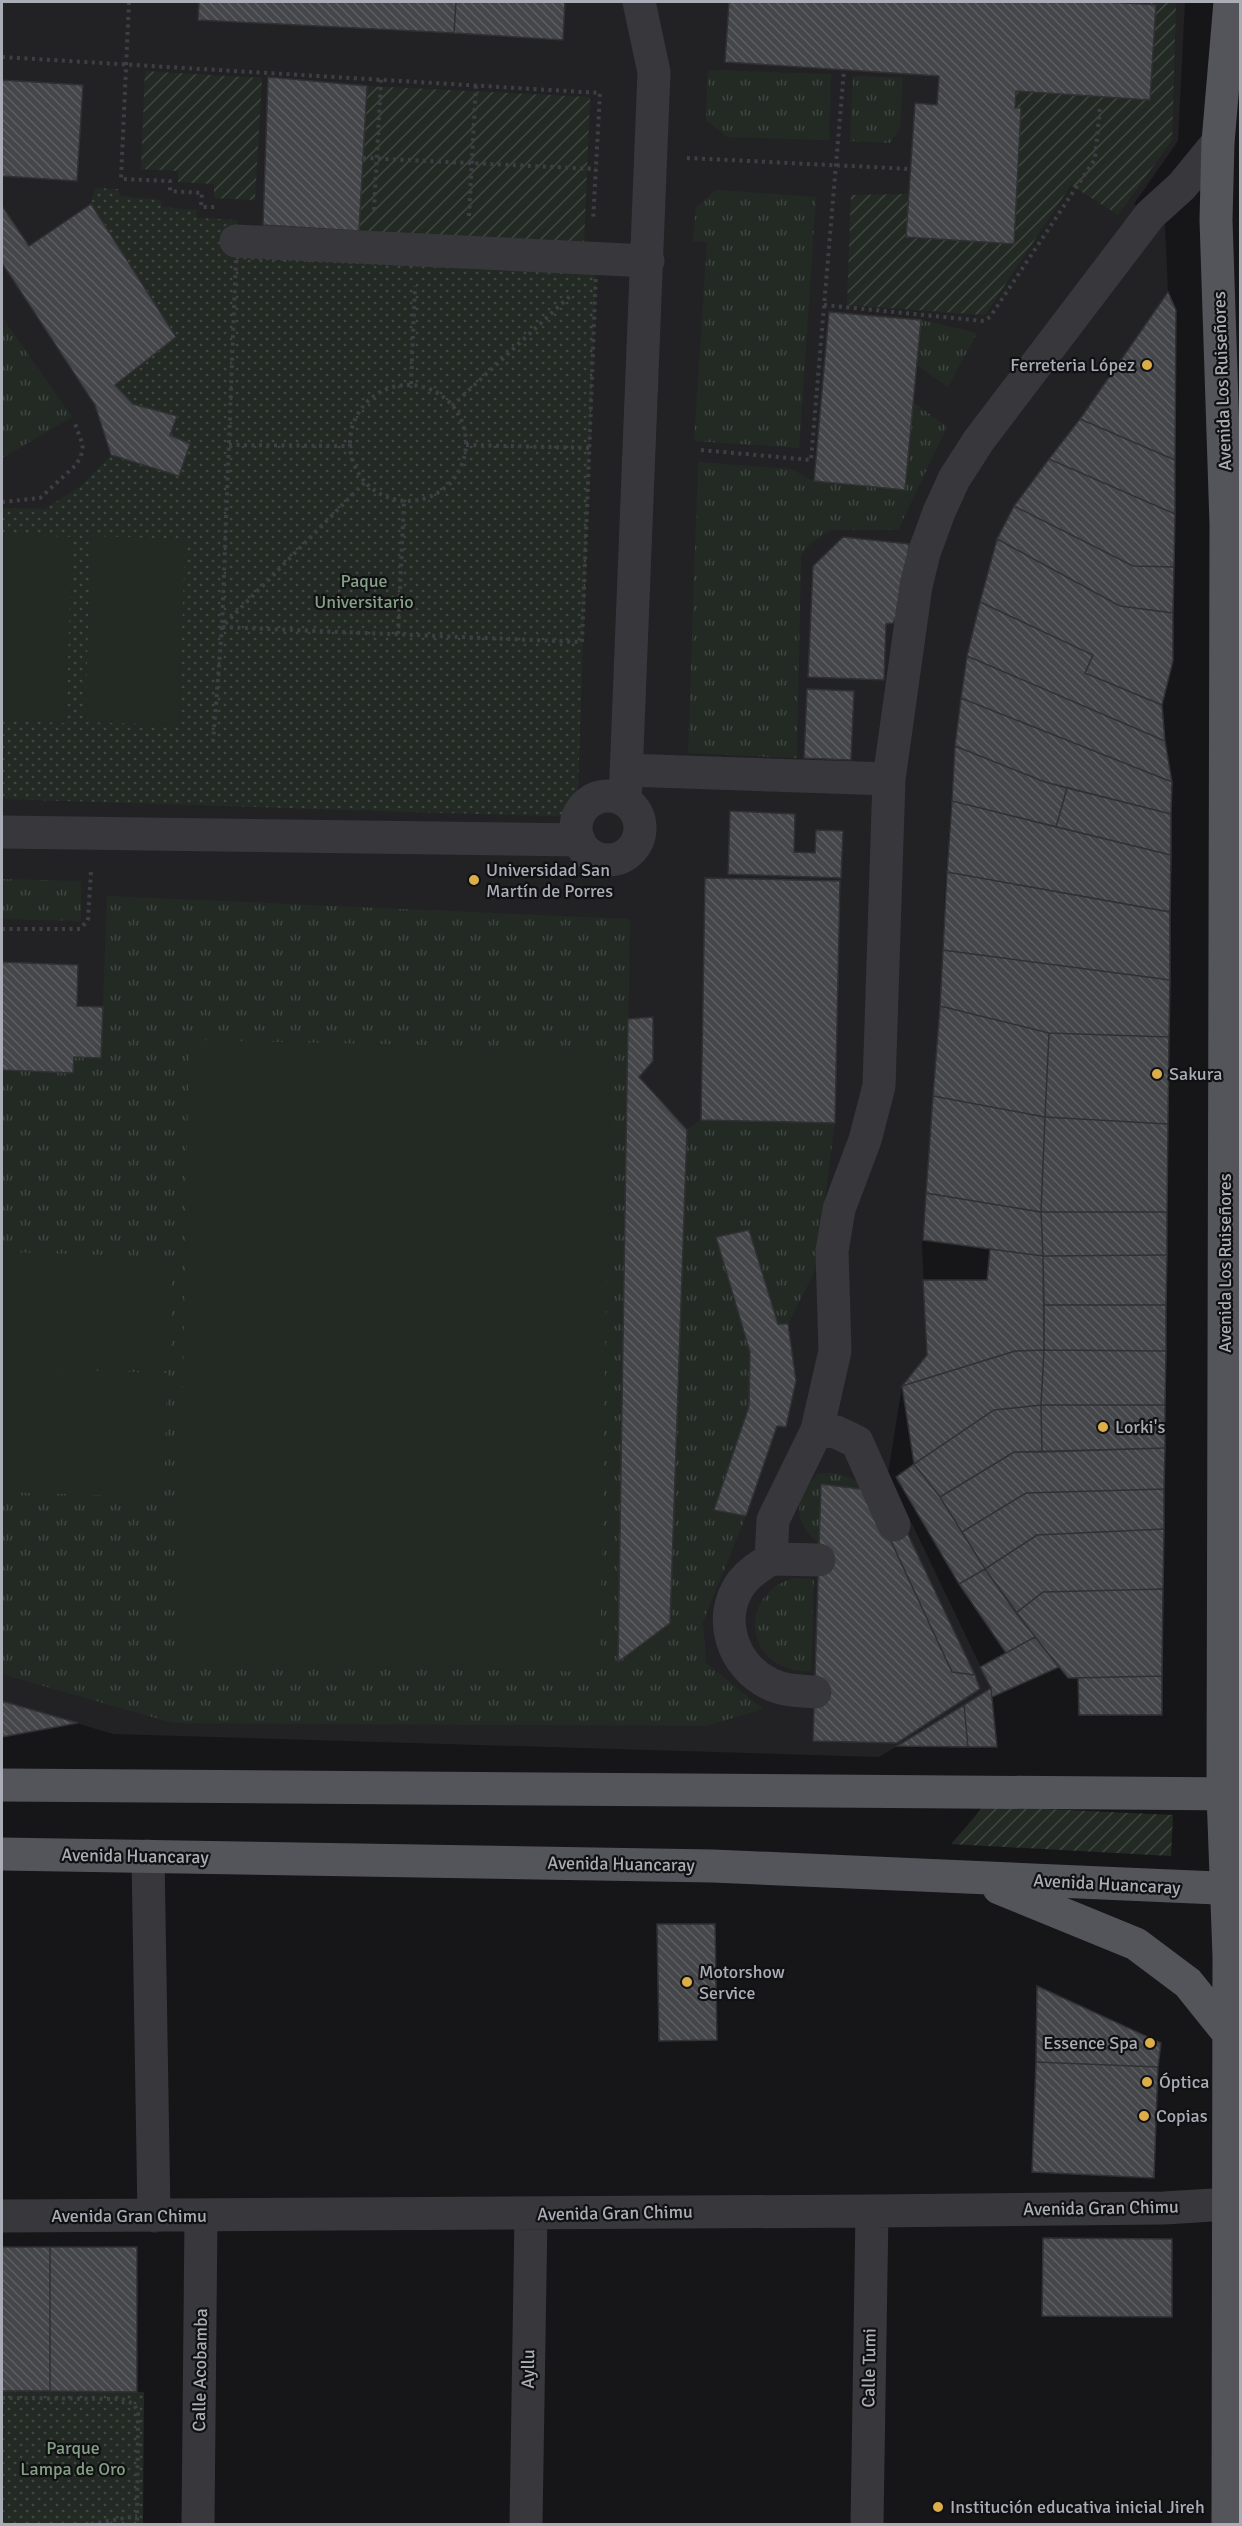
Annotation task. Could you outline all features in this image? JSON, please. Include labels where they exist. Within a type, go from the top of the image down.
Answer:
[{"type":"main road","name":"Avenida Los Ruiseñores","points":[[1228,2524],[1235,2203],[1234,2124],[1228,2034],[1233,1889],[1233,525],[1216,219],[1218,142],[1230,2]]},
{"type":"main road","points":[[2,1785],[1232,1794]]},
{"type":"main road","name":"Avenida Huancaray","points":[[2,1854],[702,1866],[1233,1889]]},
{"type":"main road","points":[[969,1877],[1136,1944],[1188,1983],[1228,2034]]},
{"type":"street","points":[[639,2],[654,72],[626,786],[640,822],[638,842],[623,856],[604,860],[585,850],[579,840],[576,830],[578,819],[589,802],[610,796],[626,786],[889,779]]},
{"type":"street","points":[[771,1559],[773,1520],[817,1430],[835,1351],[832,1251],[839,1209],[865,1140],[879,1086],[889,779],[916,586],[924,553],[954,479],[980,440],[1150,215],[1182,186],[1218,142]]},
{"type":"street","points":[[237,246],[648,261]]},
{"type":"street","points":[[2,832],[579,840]]},
{"type":"street","points":[[817,1430],[836,1432],[857,1442],[894,1525]]},
{"type":"street","points":[[815,1692],[771,1685],[750,1671],[735,1650],[729,1623],[733,1599],[742,1582],[755,1569],[771,1559],[819,1560]]},
{"type":"street","points":[[148,1856],[154,2216]]},
{"type":"street","name":"Avenida Gran Chimu","points":[[2,2216],[201,2217],[1164,2208],[1235,2203]]},
{"type":"street","name":"Calle Tumi","points":[[867,2524],[872,2211]]},
{"type":"street","name":"Ayllu","points":[[526,2524],[531,2214]]},
{"type":"street","name":"Calle Acobamba","points":[[198,2524],[201,2217]]},
{"type":"path","points":[[129,2],[121,179],[170,182],[170,191],[202,193],[201,207],[238,208],[222,627],[213,742]]},
{"type":"path","points":[[2,57],[600,93],[593,225]]},
{"type":"path","points":[[701,450],[811,459],[844,70]]},
{"type":"path","points":[[374,213],[381,79]]},
{"type":"path","points":[[468,218],[476,85]]},
{"type":"path","points":[[824,305],[984,321],[990,317],[1095,159],[1100,106]]},
{"type":"path","points":[[687,158],[911,169]]},
{"type":"path","points":[[363,159],[596,169]]},
{"type":"path","points":[[237,246],[416,264],[596,272]]},
{"type":"path","points":[[411,384],[416,264]]},
{"type":"path","points":[[587,280],[596,272]]},
{"type":"path","points":[[222,627],[582,642],[596,272]]},
{"type":"path","points":[[452,406],[578,288]]},
{"type":"path","points":[[411,384],[429,389],[452,406],[459,413],[466,431],[466,445],[462,468],[451,483],[436,495],[418,501],[404,501],[379,495],[364,483],[353,466],[349,446],[351,427],[359,409],[373,395],[392,387],[411,384]]},
{"type":"path","points":[[2,502],[40,498],[76,465],[83,445],[75,424]]},
{"type":"path","points":[[229,445],[349,446]]},
{"type":"path","points":[[466,445],[589,448]]},
{"type":"path","points":[[222,627],[364,483]]},
{"type":"path","points":[[398,634],[404,501]]},
{"type":"path","points":[[2,929],[80,929],[89,914],[92,870]]},
{"type":"path","points":[[2,2398],[122,2399],[134,2404],[138,2413],[137,2524]]},
{"type":"path","points":[[91,2524],[137,2516]]},
{"type":"shaded area","name":"Universidad San Martín de Porres","points":[[2,2],[1185,2],[1178,141],[1134,204],[1165,225],[1168,292],[1080,419],[1014,506],[997,539],[967,656],[955,746],[945,887],[942,977],[922,1245],[927,1355],[902,1386],[888,1474],[991,1688],[879,1757],[113,1734],[2,1701]]},
{"type":"green space","points":[[1110,2],[1176,2],[1172,140],[1118,215],[1071,185],[985,315],[847,305],[851,195],[909,194],[907,237],[1014,244],[1021,108],[1015,108],[1016,91],[1150,100],[1156,5]]},
{"type":"green space","points":[[708,70],[831,74],[829,140],[727,137],[706,120]]},
{"type":"green space","points":[[145,71],[262,78],[255,200],[214,198],[214,184],[178,182],[178,171],[141,169]]},
{"type":"green space","points":[[853,76],[903,78],[900,128],[890,143],[850,141]]},
{"type":"green space","points":[[367,86],[590,97],[584,244],[359,231]]},
{"type":"green space","name":"Paque Universitario","points":[[95,188],[118,189],[120,196],[160,200],[162,207],[196,210],[197,218],[237,220],[236,256],[596,272],[577,817],[2,799],[2,508],[45,509],[81,486],[111,455],[179,476],[190,444],[170,435],[176,416],[133,404],[115,385],[176,337],[91,204]]},
{"type":"green space","points":[[716,190],[816,197],[799,448],[694,441],[707,242],[693,241],[696,207]]},
{"type":"green space","points":[[2,317],[72,417],[2,458]]},
{"type":"green space","points":[[921,320],[977,333],[948,387],[917,365]]},
{"type":"green space","points":[[913,402],[947,427],[898,530],[830,530],[810,544],[801,555],[797,758],[688,753],[698,462],[791,469],[814,481]]},
{"type":"green space","points":[[2,534],[72,537],[66,723],[2,720]]},
{"type":"green space","points":[[91,536],[185,539],[179,725],[85,722]]},
{"type":"green space","points":[[2,879],[81,881],[81,921],[2,919]]},
{"type":"green space","points":[[107,896],[630,919],[618,1661],[670,1623],[687,1130],[701,1120],[835,1123],[815,1271],[788,1324],[778,1324],[749,1231],[717,1237],[750,1352],[749,1406],[714,1510],[746,1516],[703,1622],[706,1663],[763,1709],[706,1726],[173,1723],[2,1674],[2,1070],[73,1073],[74,1057],[101,1058]]},
{"type":"green space","points":[[189,1040],[610,1049],[600,1672],[178,1663]]},
{"type":"green space","points":[[2,1252],[172,1257],[170,1370],[2,1365]]},
{"type":"green space","points":[[2,1368],[167,1373],[164,1497],[2,1492]]},
{"type":"green space","points":[[831,1473],[850,1478],[867,1490],[819,1544],[804,1527],[799,1510],[804,1492],[810,1483],[818,1474]]},
{"type":"green space","points":[[793,1578],[814,1579],[811,1671],[790,1669],[773,1661],[762,1648],[756,1633],[756,1617],[762,1601],[774,1588]]},
{"type":"green space","points":[[984,1806],[1173,1815],[1171,1856],[951,1844]]},
{"type":"green space","name":"Parque Lampa de Oro","points":[[2,2391],[144,2392],[143,2524],[2,2524]]},
{"type":"building","points":[[199,2],[456,2],[454,33],[198,20]]},
{"type":"building","points":[[456,2],[565,2],[563,40],[454,33]]},
{"type":"building","points":[[729,2],[1110,2],[1156,5],[1150,100],[1016,91],[1015,108],[1021,108],[1014,244],[906,237],[915,103],[937,105],[939,76],[725,62]]},
{"type":"building","points":[[268,77],[367,86],[359,231],[263,225]]},
{"type":"building","points":[[2,80],[83,85],[77,181],[2,176]]},
{"type":"building","points":[[91,204],[176,337],[115,385],[133,404],[177,416],[170,435],[190,444],[179,476],[111,455],[95,405],[2,263],[2,206],[29,246]]},
{"type":"building","name":"Ferreteria López","points":[[1168,292],[1176,310],[1175,460],[1080,419]]},
{"type":"building","points":[[829,312],[921,320],[905,490],[814,481]]},
{"type":"building","points":[[1080,419],[1175,460],[1175,514],[1049,459]]},
{"type":"building","points":[[1049,459],[1175,514],[1174,567],[1133,566],[1014,506]]},
{"type":"building","points":[[1014,506],[1133,566],[1174,567],[1173,613],[1120,606],[997,539]]},
{"type":"building","points":[[843,537],[909,544],[903,604],[893,623],[886,624],[884,680],[808,677],[813,566]]},
{"type":"building","points":[[997,539],[1120,606],[1173,613],[1173,661],[1162,705],[1085,673],[1093,655],[980,602]]},
{"type":"building","points":[[980,602],[1093,655],[1085,673],[1162,705],[1165,741],[967,656]]},
{"type":"building","points":[[967,656],[1165,741],[1172,782],[961,698]]},
{"type":"building","points":[[807,689],[854,691],[851,760],[804,758]]},
{"type":"building","points":[[961,698],[1172,782],[1171,814],[1045,782],[955,746]]},
{"type":"building","points":[[955,746],[1045,782],[1067,788],[1056,827],[952,801]]},
{"type":"building","points":[[1067,788],[1171,814],[1171,855],[1056,827]]},
{"type":"building","points":[[952,801],[1171,855],[1170,912],[947,872]]},
{"type":"building","points":[[730,811],[795,814],[794,852],[815,853],[816,830],[843,831],[841,878],[728,874]]},
{"type":"building","points":[[947,872],[1170,912],[1170,980],[943,950]]},
{"type":"building","points":[[705,878],[840,881],[835,1123],[701,1120]]},
{"type":"building","points":[[943,950],[1170,980],[1169,1037],[1049,1033],[940,1006]]},
{"type":"building","points":[[2,962],[78,965],[77,1006],[103,1007],[101,1058],[74,1057],[73,1073],[2,1070]]},
{"type":"building","points":[[940,1006],[1049,1033],[1045,1117],[933,1096]]},
{"type":"building","points":[[653,1017],[653,1061],[639,1077],[687,1130],[670,1623],[618,1662],[628,1019]]},
{"type":"building","points":[[1049,1033],[1169,1037],[1168,1124],[1045,1117]]},
{"type":"building","points":[[933,1096],[1045,1117],[1041,1212],[926,1193]]},
{"type":"building","points":[[1045,1117],[1168,1124],[1167,1212],[1041,1212]]},
{"type":"building","points":[[926,1193],[1041,1212],[1043,1256],[923,1240]]},
{"type":"building","points":[[1041,1212],[1167,1212],[1167,1255],[1043,1256]]},
{"type":"building","points":[[749,1230],[778,1324],[788,1324],[796,1381],[786,1427],[777,1426],[746,1516],[714,1510],[749,1406],[750,1352],[716,1237]]},
{"type":"building","points":[[990,1249],[1043,1256],[1044,1350],[1015,1351],[902,1386],[927,1355],[923,1280],[987,1280]]},
{"type":"building","points":[[1167,1255],[1166,1305],[1044,1305],[1043,1256]]},
{"type":"building","points":[[1044,1305],[1166,1305],[1166,1351],[1044,1350]]},
{"type":"building","points":[[1044,1350],[1166,1351],[1165,1405],[1041,1405]]},
{"type":"building","points":[[1044,1350],[1041,1405],[994,1410],[914,1464],[902,1386],[1015,1351]]},
{"type":"building","name":"Lorki's","points":[[1041,1405],[1165,1405],[1165,1448],[1042,1452]]},
{"type":"building","points":[[1041,1405],[1042,1452],[1014,1452],[940,1497],[914,1464],[994,1410]]},
{"type":"building","points":[[1165,1448],[1164,1489],[1026,1493],[962,1532],[940,1497],[1014,1452]]},
{"type":"building","points":[[914,1464],[940,1497],[985,1569],[959,1584],[896,1477]]},
{"type":"building","points":[[821,1484],[867,1490],[952,1672],[975,1675],[980,1689],[897,1743],[813,1741]]},
{"type":"building","points":[[1164,1489],[1164,1529],[1037,1535],[985,1569],[962,1532],[1026,1493]]},
{"type":"building","points":[[902,1522],[975,1675],[952,1672],[885,1528]]},
{"type":"building","points":[[1164,1529],[1163,1589],[1043,1592],[1016,1613],[985,1569],[1037,1535]]},
{"type":"building","points":[[985,1569],[1035,1637],[1006,1653],[959,1584]]},
{"type":"building","points":[[1163,1589],[1162,1676],[1068,1678],[1016,1613],[1043,1592]]},
{"type":"building","points":[[1035,1637],[1059,1667],[992,1697],[991,1688],[980,1667]]},
{"type":"building","points":[[1162,1676],[1162,1715],[1079,1715],[1078,1678]]},
{"type":"building","points":[[991,1688],[997,1747],[968,1747],[964,1705]]},
{"type":"building","points":[[2,1701],[78,1723],[2,1737]]},
{"type":"building","points":[[964,1705],[968,1747],[897,1746]]},
{"type":"building","name":"Motorshow Service","points":[[657,1924],[715,1924],[717,2040],[659,2041]]},
{"type":"building","points":[[1037,1986],[1161,2043],[1158,2067],[1036,2062]]},
{"type":"building","points":[[1036,2062],[1158,2067],[1154,2178],[1032,2172]]},
{"type":"building","points":[[1043,2238],[1172,2239],[1172,2317],[1042,2316]]},
{"type":"building","points":[[2,2247],[50,2247],[50,2391],[2,2391]]},
{"type":"building","points":[[50,2247],[137,2247],[137,2392],[50,2391]]},
{"type":"place","name":"Ferreteria López","points":[[1147,365]]},
{"type":"place","name":"Universidad San Martín de Porres","points":[[474,880]]},
{"type":"place","name":"Sakura","points":[[1157,1074]]},
{"type":"place","name":"Lorki's","points":[[1103,1427]]},
{"type":"place","name":"Motorshow Service","points":[[687,1982]]},
{"type":"place","name":"Essence Spa","points":[[1150,2043]]},
{"type":"place","name":"Óptica","points":[[1147,2082]]},
{"type":"place","name":"Copias","points":[[1144,2116]]},
{"type":"place","name":"Institución educativa inicial Jireh","points":[[938,2507]]}]
